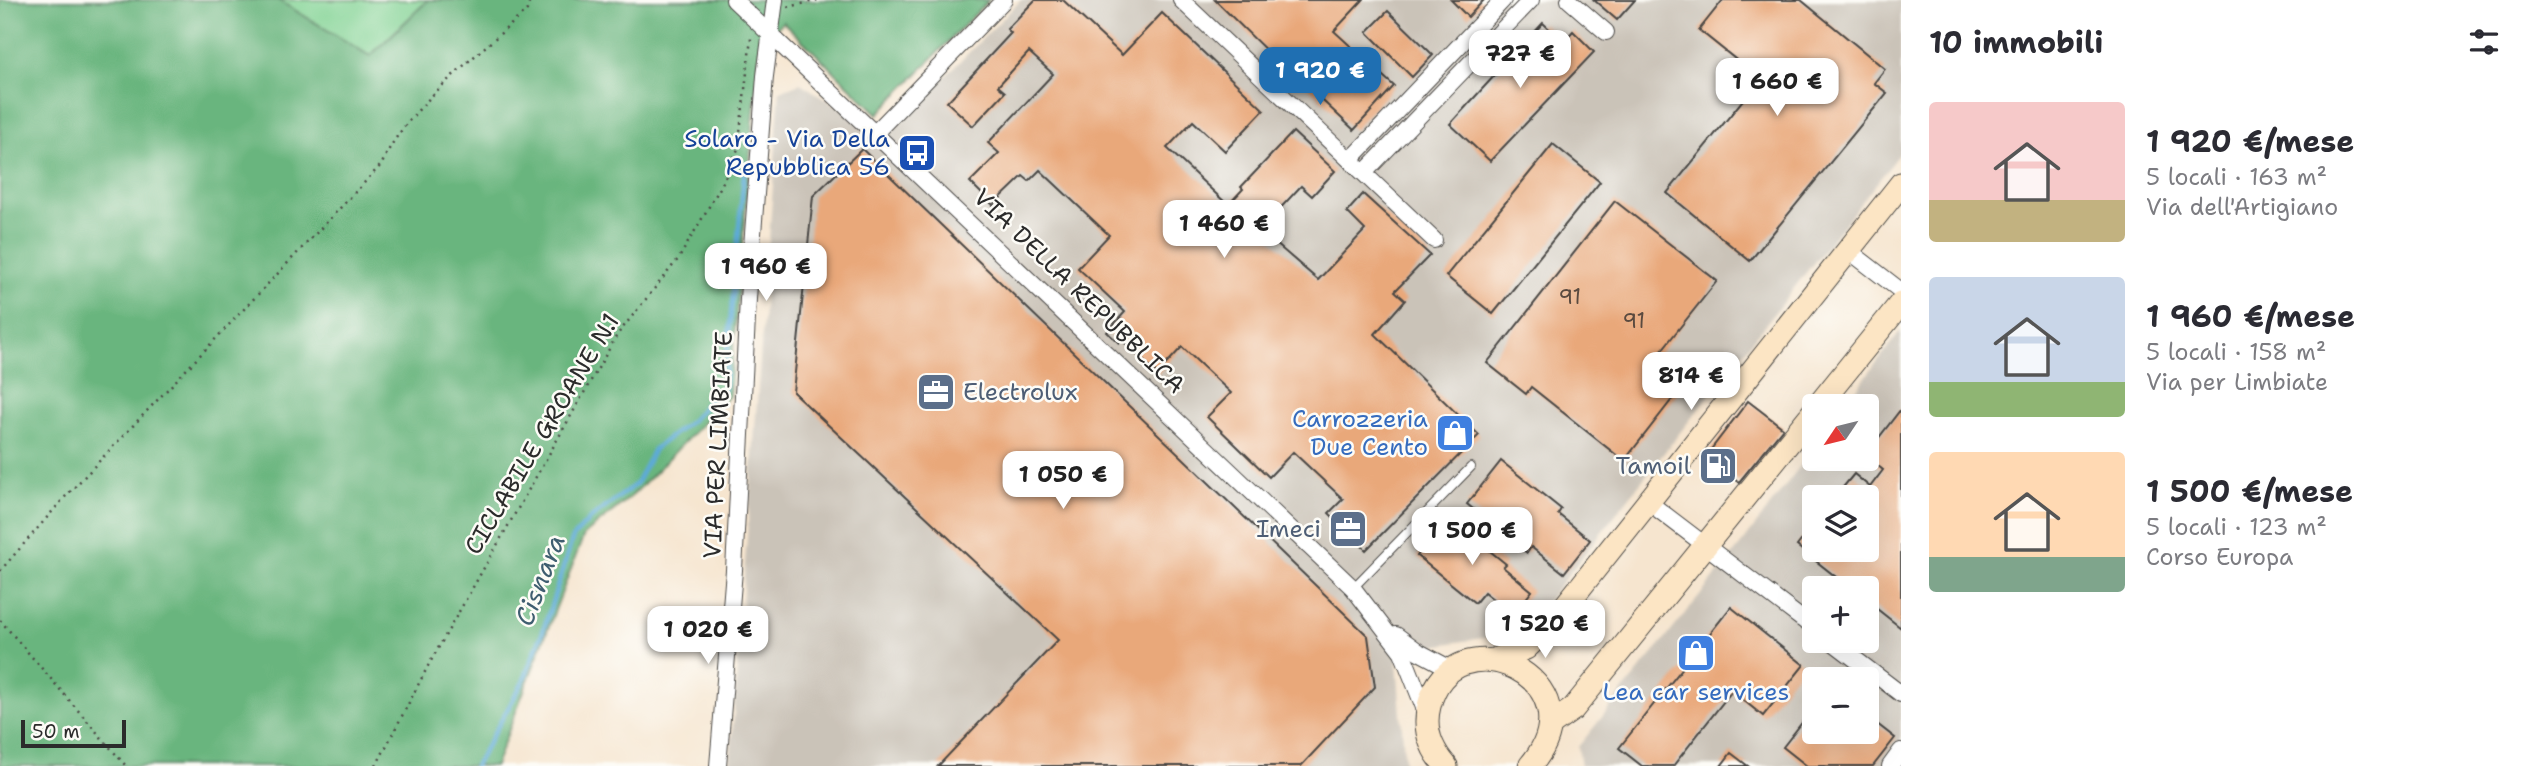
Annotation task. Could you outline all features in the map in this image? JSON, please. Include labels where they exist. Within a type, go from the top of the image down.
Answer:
[{"type":"street","name":"VIA DELLA REPUBBLICA","points":[[734,0],[1353,588],[1402,652],[1427,715]]},
{"type":"street","points":[[875,133],[1004,0]]},
{"type":"street","points":[[1181,0],[1434,240]]},
{"type":"street","points":[[1350,160],[1503,0]]},
{"type":"street","points":[[1364,173],[1531,0]]},
{"type":"street","points":[[1569,0],[1606,32]]},
{"type":"street","name":"VIA PER LIMBIATE","points":[[718,766],[734,570],[749,286],[775,3]]},
{"type":"street","points":[[1493,660],[1526,648],[1551,624],[1901,184]]},
{"type":"street","points":[[1848,250],[1901,291]]},
{"type":"street","points":[[1828,394],[1901,303]]},
{"type":"street","points":[[1530,766],[1548,732],[1573,709],[1802,426]]},
{"type":"street","points":[[1647,501],[1802,619]]},
{"type":"street","name":"VIA DELLA REPUBBLICA","points":[[1382,625],[1419,652],[1453,670]]},
{"type":"street","points":[[1847,653],[1901,694]]},
{"type":"street","points":[[1444,765],[1427,733],[1427,715],[1435,690],[1453,670],[1472,661],[1493,660],[1512,664],[1534,681],[1548,706],[1548,732],[1555,766]]},
{"type":"street","points":[[1890,766],[1901,751]]},
{"type":"lane","points":[[1353,588],[1471,467]]},
{"type":"path","points":[[0,571],[66,496],[382,164],[390,142],[410,118],[527,10],[530,0]]},
{"type":"path","points":[[775,3],[786,8],[819,0]]},
{"type":"path","name":"CICLABILE GROANE N.1","points":[[376,766],[434,654],[617,335],[679,258],[721,186],[738,149],[754,19]]},
{"type":"path","points":[[0,620],[126,766]]},
{"type":"shaded area","points":[[1021,0],[1901,0],[1901,152],[1533,619],[1508,634],[1439,645],[1397,662],[1405,766],[730,766],[780,91],[800,83],[886,136]]},
{"type":"shaded area","points":[[1901,330],[1901,766],[1581,766],[1578,747],[1744,541],[1802,463],[1802,471],[1880,471],[1880,394],[1853,394]]},
{"type":"green space","points":[[0,0],[278,0],[370,56],[428,0],[989,0],[878,114],[783,22],[760,44],[729,396],[634,494],[584,535],[495,766],[0,766]]},
{"type":"green space","points":[[278,0],[428,0],[370,56]]},
{"type":"building","points":[[1035,0],[1063,0],[1122,55],[1162,13],[1264,110],[1225,151],[1193,121],[1167,148],[1228,205],[1243,189],[1241,187],[1293,132],[1335,171],[1312,196],[1301,186],[1260,230],[1318,280],[1365,230],[1347,212],[1363,194],[1430,255],[1395,291],[1405,300],[1375,334],[1479,435],[1366,550],[1329,513],[1343,499],[1293,452],[1269,477],[1207,417],[1231,393],[1182,347],[1157,374],[1122,340],[1119,343],[1107,332],[1125,312],[1078,268],[1109,235],[1040,170],[1029,181],[1023,176],[993,205],[970,182],[999,153],[988,143],[1053,74],[1029,52],[998,86],[1005,92],[973,126],[947,102],[1011,33],[1007,29]]},
{"type":"building","points":[[1215,0],[1363,0],[1334,31],[1394,86],[1354,130],[1294,74],[1292,76]]},
{"type":"building","points":[[1451,0],[1484,0],[1468,17]]},
{"type":"building","points":[[1594,0],[1635,0],[1617,20]]},
{"type":"building","points":[[1723,0],[1801,0],[1885,69],[1874,83],[1887,93],[1750,261],[1667,193],[1760,79],[1699,30]]},
{"type":"building","points":[[1388,11],[1433,55],[1412,77],[1367,32]]},
{"type":"building","points":[[1543,23],[1563,42],[1573,31],[1594,52],[1490,161],[1450,124]]},
{"type":"building","points":[[1553,144],[1600,182],[1493,314],[1446,276]]},
{"type":"building","name":"Electrolux","points":[[862,149],[1368,636],[1375,687],[1301,766],[938,766],[1058,640],[793,392],[813,196]]},
{"type":"building","points":[[1615,201],[1717,281],[1654,360],[1684,384],[1624,461],[1531,387],[1526,394],[1487,363]]},
{"type":"building","points":[[1748,401],[1783,428],[1739,482],[1706,456]]},
{"type":"building","points":[[1901,409],[1901,628],[1879,611],[1879,576],[1835,576],[1817,562],[1879,562],[1879,485],[1872,485],[1883,470],[1880,468],[1880,436]]},
{"type":"building","points":[[1501,461],[1561,509],[1558,514],[1590,540],[1564,573],[1531,547],[1527,553],[1467,504]]},
{"type":"building","points":[[1854,474],[1868,485],[1845,485]]},
{"type":"building","points":[[1448,517],[1506,564],[1503,567],[1532,591],[1513,615],[1484,592],[1475,603],[1417,556]]},
{"type":"building","points":[[1731,607],[1804,665],[1763,716],[1732,691],[1673,766],[1642,766],[1619,748]]},
{"type":"building","points":[[1802,723],[1802,744],[1879,744],[1879,725],[1895,738],[1873,766],[1807,766],[1783,747]]},
{"type":"building","points":[[1731,753],[1748,766],[1721,766]]},
{"type":"waterway","name":"Cisnara","points":[[475,766],[523,682],[543,631],[573,537],[590,519],[636,484],[654,449],[691,421],[714,395],[724,390],[745,163]]},
{"type":"place","name":"Solaro - Via Della Repubblica 56","points":[[917,153]]},
{"type":"place","name":"Electrolux","points":[[936,392]]},
{"type":"place","name":"Carrozzeria Due Cento","points":[[1455,433]]},
{"type":"place","name":"Tamoil","points":[[1718,466]]},
{"type":"place","name":"Imeci","points":[[1348,529]]},
{"type":"place","name":"Lea car services","points":[[1696,653]]}]
